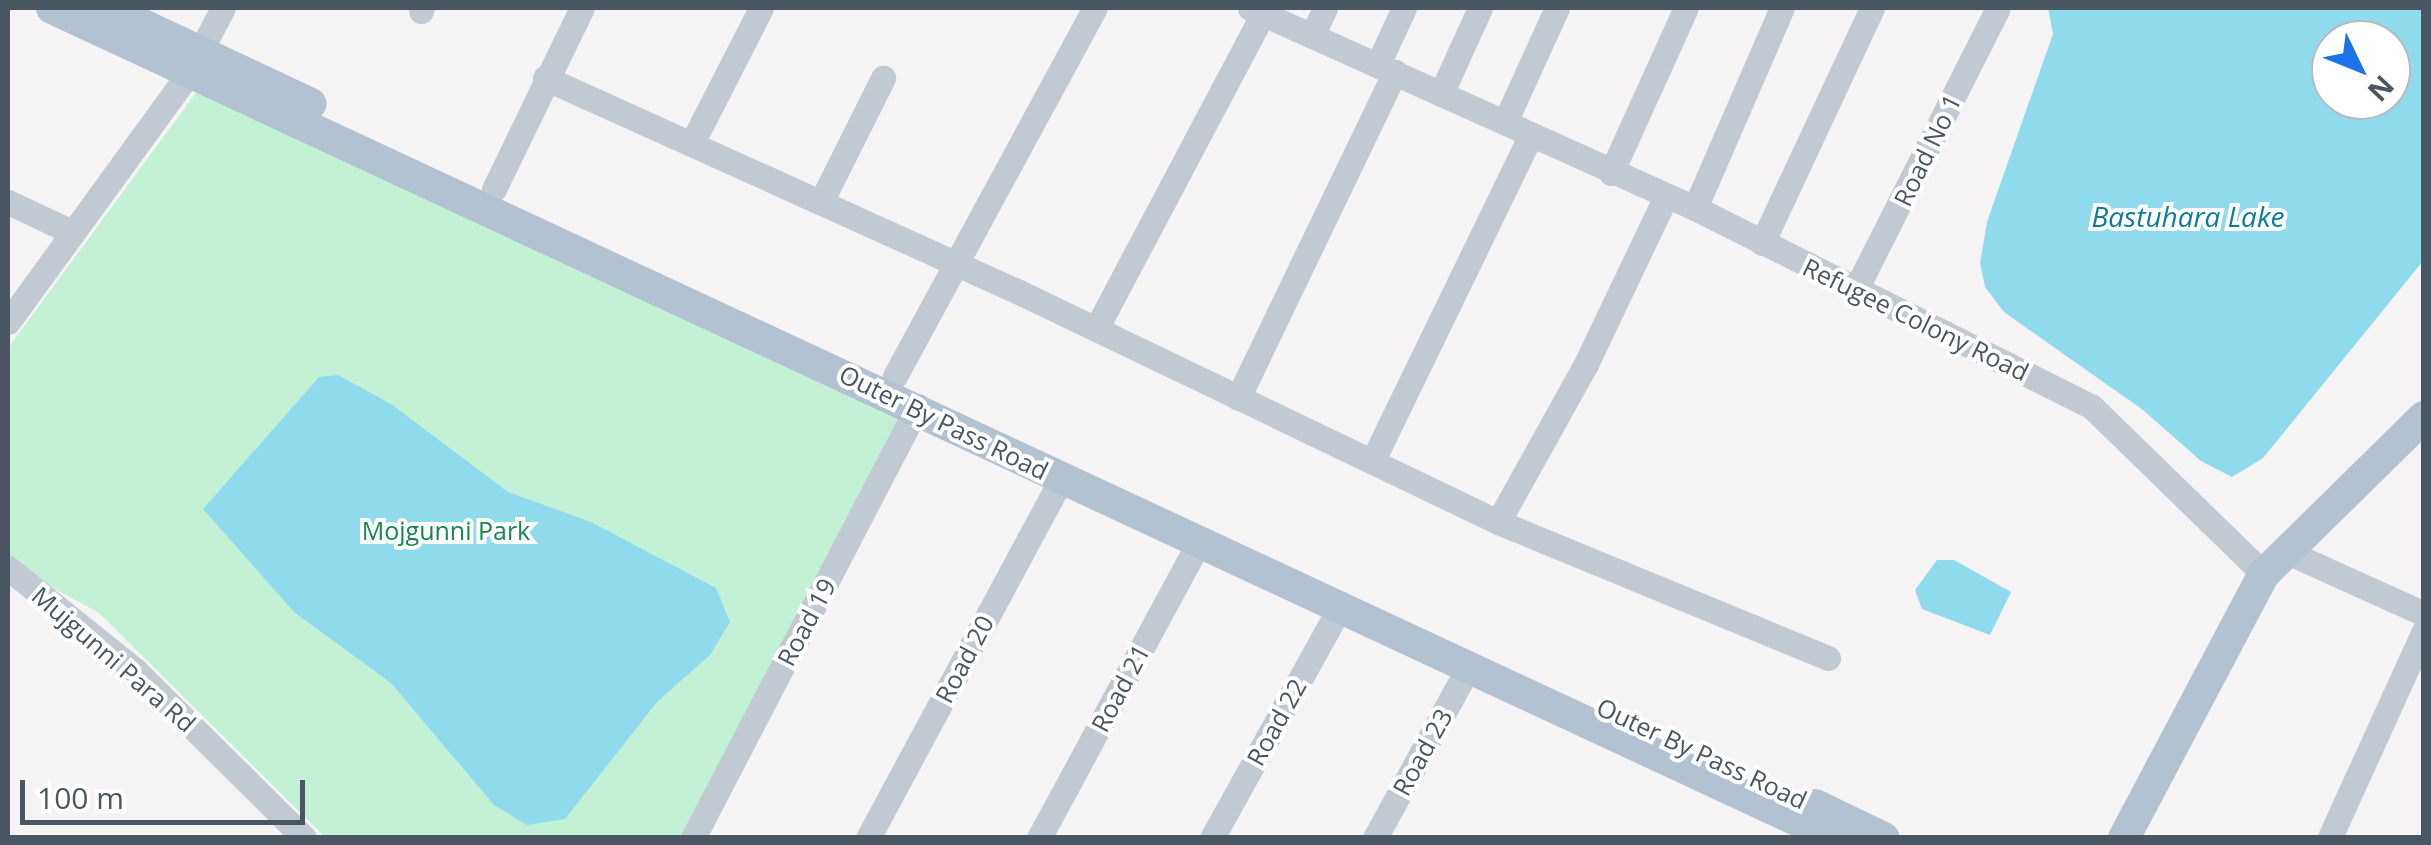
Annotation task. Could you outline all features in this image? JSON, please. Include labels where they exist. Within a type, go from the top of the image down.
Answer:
[{"type":"main road","name":"Outer By Pass Road","points":[[52,8],[494,189],[1884,838]]},
{"type":"main road","name":"Outer By Pass Road","points":[[107,8],[194,63],[918,406],[1061,480],[1201,539],[1836,838]]},
{"type":"main road","points":[[2124,838],[2275,563],[2424,417]]},
{"type":"street","points":[[8,322],[194,63],[223,8]]},
{"type":"street","points":[[494,189],[544,78],[582,8]]},
{"type":"street","points":[[693,142],[761,8]]},
{"type":"street","points":[[895,376],[1095,8]]},
{"type":"street","points":[[1312,36],[1324,8]]},
{"type":"street","points":[[1238,398],[1387,68],[1404,8]]},
{"type":"street","points":[[1441,94],[1480,8]]},
{"type":"street","points":[[1505,122],[1558,8]]},
{"type":"street","points":[[1611,173],[1686,8]]},
{"type":"street","points":[[1695,208],[1782,8]]},
{"type":"street","points":[[1762,242],[1872,8]]},
{"type":"street","name":"Road No 1","points":[[1856,291],[1998,8]]},
{"type":"street","points":[[1096,329],[1256,11]]},
{"type":"street","name":"Refugee Colony Road","points":[[1256,11],[1695,208],[2091,406],[2275,563],[2424,614]]},
{"type":"street","points":[[544,78],[693,142],[1096,329],[1498,522],[1828,658]]},
{"type":"street","points":[[821,202],[883,78]]},
{"type":"street","points":[[1373,460],[1531,134]]},
{"type":"street","points":[[1498,522],[1585,366],[1666,196]]},
{"type":"street","points":[[8,202],[70,232]]},
{"type":"street","name":"Road 19","points":[[693,838],[918,406]]},
{"type":"street","name":"Road 20","points":[[868,838],[1061,480]]},
{"type":"street","name":"Road 21","points":[[1039,838],[1201,539]]},
{"type":"street","name":"Mujgunni Para Rd","points":[[8,569],[136,672],[304,838]]},
{"type":"street","name":"Road 22","points":[[1212,838],[1340,607]]},
{"type":"street","points":[[2330,837],[2424,631]]},
{"type":"street","name":"Road 23","points":[[1375,838],[1470,666]]},
{"type":"green space","name":"Mojgunni Park","points":[[201,86],[910,407],[683,837],[325,837],[98,612],[8,564],[8,348]]},
{"type":"water","name":"Bastuhara Lake","points":[[2048,8],[2423,8],[2423,261],[2263,458],[2232,477],[2201,461],[2143,410],[2004,312],[1985,287],[1980,263],[1987,222],[2053,34]]},
{"type":"water","points":[[338,375],[391,404],[508,492],[591,522],[716,588],[730,622],[710,655],[657,702],[565,819],[527,825],[494,805],[391,683],[294,612],[203,509],[319,377]]},
{"type":"water","points":[[1937,560],[1954,560],[2011,592],[1990,635],[1922,609],[1915,590]]}]
